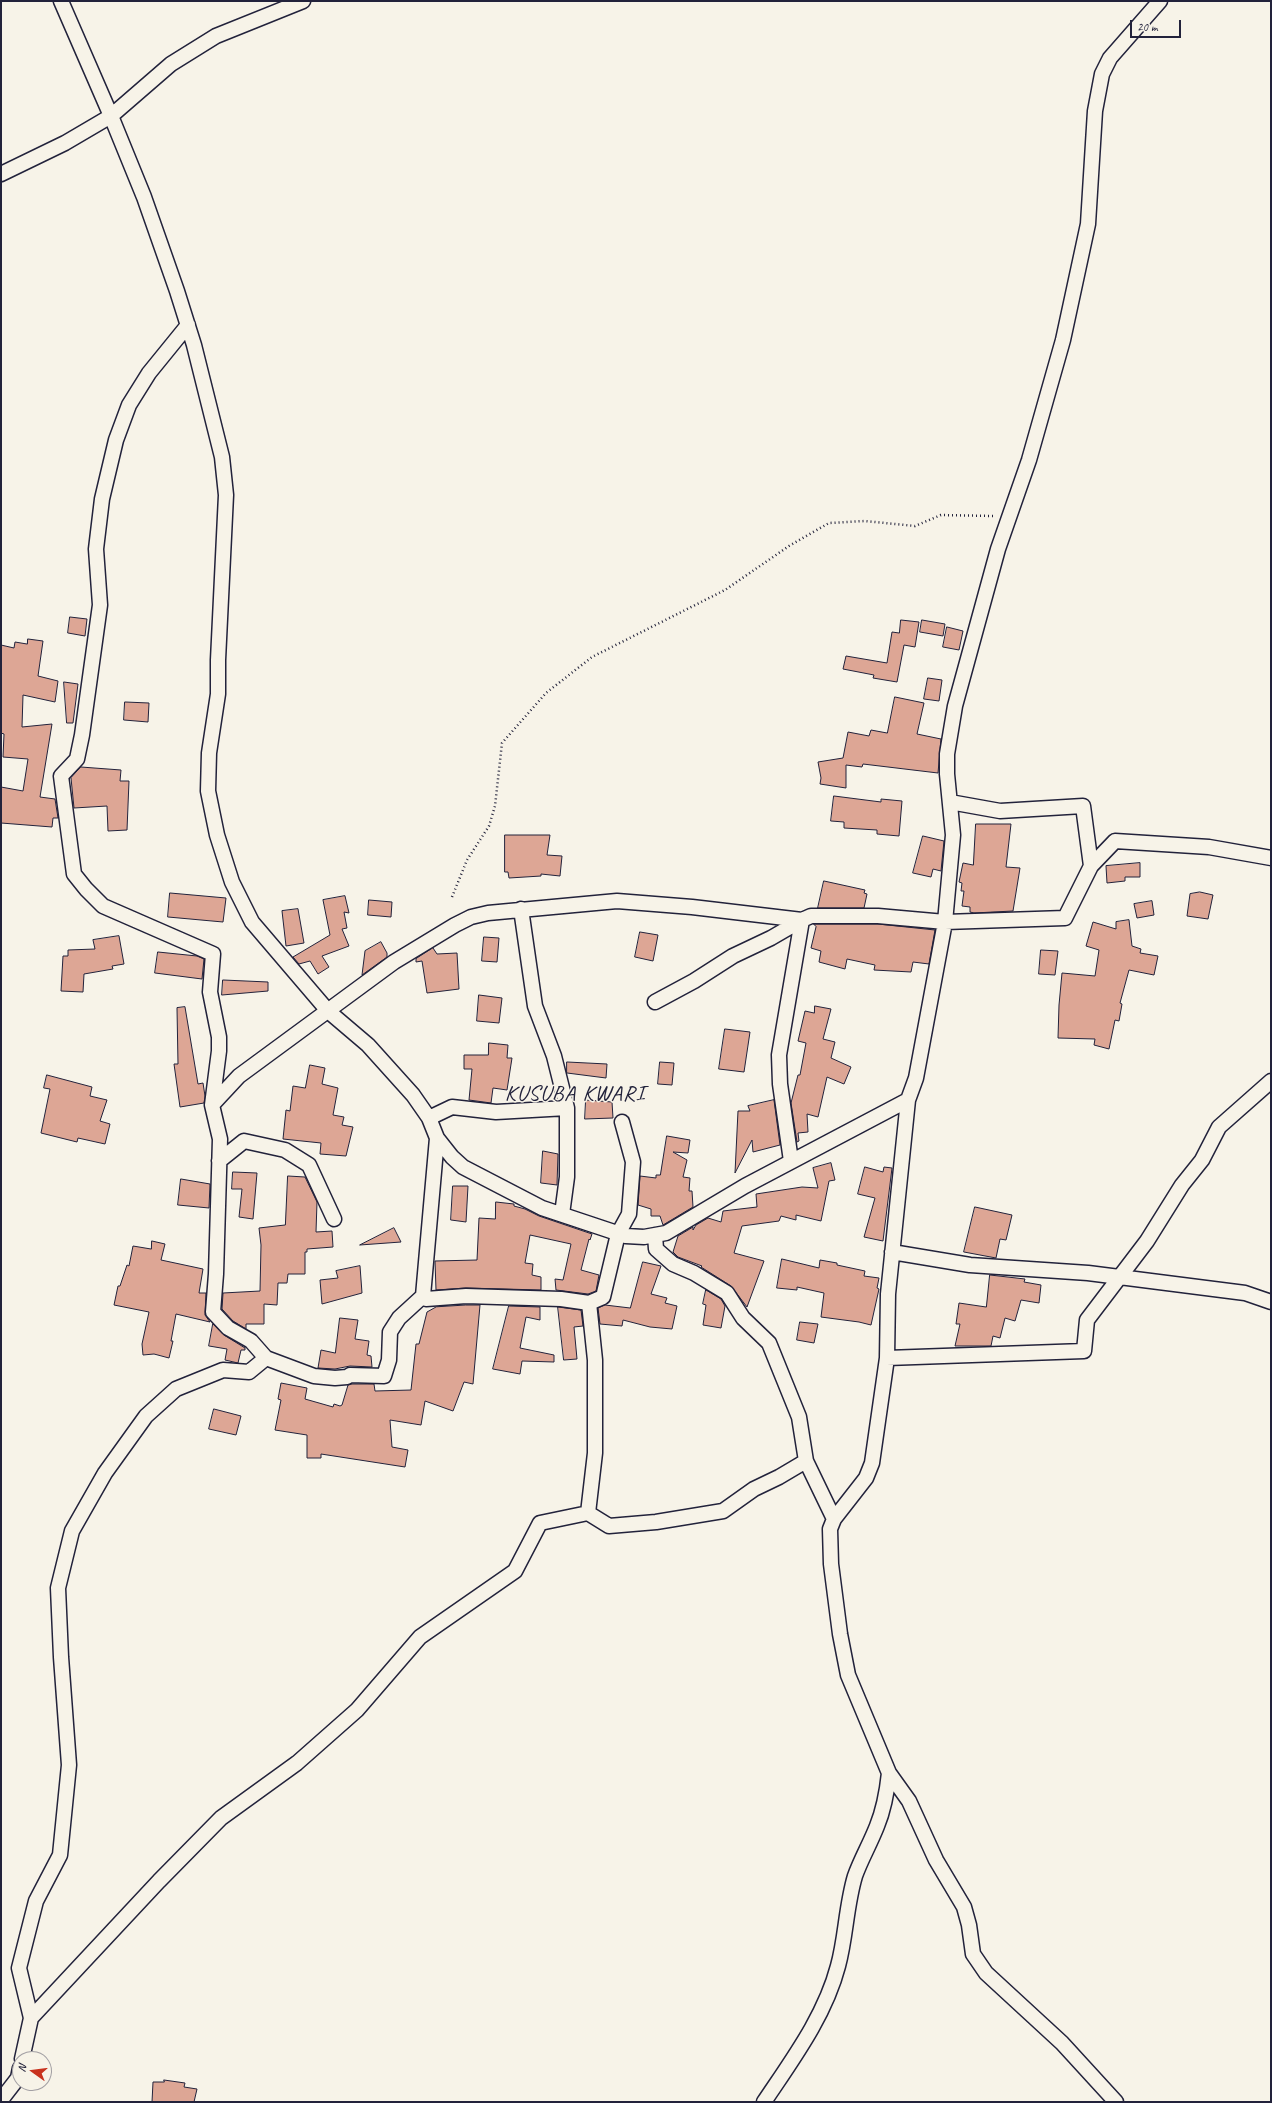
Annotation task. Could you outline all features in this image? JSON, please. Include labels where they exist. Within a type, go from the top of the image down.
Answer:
[{"type":"street","points":[[61,1],[111,116],[144,198],[188,325],[222,457],[226,495],[218,660],[218,694],[209,753],[208,791],[217,835],[232,882],[252,922],[328,1011],[368,1045],[413,1096],[429,1118],[438,1138],[452,1157],[463,1167],[542,1208],[618,1234],[626,1236],[655,1236],[666,1234],[791,1161],[908,1100]]},
{"type":"street","points":[[1,174],[65,143],[111,116],[171,64],[216,36],[303,1]]},
{"type":"street","points":[[1116,2102],[1062,2043],[978,1964],[973,1954],[969,1925],[964,1907],[936,1860],[909,1801],[889,1773],[848,1675],[840,1634],[831,1564],[830,1539],[834,1519],[866,1478],[872,1463],[887,1358],[888,1294],[908,1100],[916,1078],[945,922],[953,835],[947,754],[955,706],[981,607],[1030,460],[1063,340],[1086,232],[1095,111],[1102,74],[1110,58],[1160,1]]},
{"type":"street","points":[[188,325],[149,373],[129,405],[112,454],[102,499],[96,549],[100,605],[82,735],[77,759],[61,776],[74,874],[86,889],[103,906],[213,954],[210,992],[219,1037],[219,1051],[212,1106],[220,1139],[216,1274],[212,1312],[228,1328],[251,1341],[266,1358],[314,1376],[335,1378],[347,1377],[350,1375],[384,1376],[389,1360],[390,1332],[399,1318],[423,1296],[438,1138]]},
{"type":"street","points":[[950,802],[1000,811],[1083,806],[1090,866]]},
{"type":"street","points":[[655,1002],[694,981],[733,956],[771,938],[811,916],[878,916],[945,922],[1065,918],[1090,866],[1115,842],[1209,848],[1271,858]]},
{"type":"street","points":[[212,1106],[239,1076],[394,962],[455,925],[488,912],[617,900],[802,920]]},
{"type":"street","points":[[521,909],[535,1006],[554,1056],[567,1108],[567,1177],[562,1214]]},
{"type":"street","points":[[791,1161],[780,1084],[779,1054],[802,920]]},
{"type":"street","points":[[887,1358],[1084,1351],[1087,1320],[1118,1277],[1147,1241],[1182,1185],[1202,1160],[1219,1127],[1271,1081]]},
{"type":"street","points":[[429,1118],[452,1107],[496,1112],[567,1108]]},
{"type":"street","points":[[423,1296],[426,1299],[466,1296],[561,1299],[589,1303],[603,1297],[618,1234],[629,1214],[633,1162],[622,1122]]},
{"type":"street","points":[[219,1161],[244,1141],[285,1150],[309,1165],[334,1219]]},
{"type":"street","points":[[655,1236],[656,1249],[673,1264],[694,1273],[727,1293],[743,1318],[769,1343],[799,1416],[806,1461],[834,1519]]},
{"type":"street","points":[[892,1252],[970,1265],[1118,1277],[1245,1293],[1271,1302]]},
{"type":"street","points":[[588,1513],[595,1453],[595,1360],[589,1303]]},
{"type":"street","points":[[24,2051],[31,2018],[19,1968],[36,1901],[60,1855],[69,1765],[60,1657],[58,1588],[72,1531],[105,1473],[146,1416],[176,1389],[223,1370],[249,1372],[266,1358]]},
{"type":"street","points":[[31,2018],[159,1881],[221,1818],[297,1763],[357,1710],[420,1638],[516,1571],[540,1523],[588,1513],[609,1526],[656,1522],[723,1511],[754,1489],[779,1477],[806,1461]]},
{"type":"street","points":[[764,2102],[793,2058],[826,2001],[838,1966],[850,1894],[859,1864],[877,1827],[885,1803],[889,1773]]},
{"type":"street","points":[[1,2100],[12,2086]]},
{"type":"path","points":[[452,897],[467,860],[489,826],[495,806],[502,743],[546,692],[592,657],[724,590],[789,546],[829,523],[865,521],[915,526],[941,516],[1010,517]]},
{"type":"building","points":[[70,617],[87,619],[85,636],[68,633]]},
{"type":"building","points":[[901,620],[919,622],[915,647],[904,645],[897,682],[873,678],[874,675],[843,669],[846,656],[887,663],[892,632],[899,633]]},
{"type":"building","points":[[922,620],[945,624],[943,636],[920,632]]},
{"type":"building","points":[[947,627],[963,631],[959,650],[943,647]]},
{"type":"building","points":[[28,639],[43,641],[38,676],[58,681],[55,702],[23,695],[22,727],[52,724],[40,797],[55,799],[58,818],[53,818],[52,827],[1,823],[1,787],[23,791],[28,759],[3,757],[4,734],[1,733],[1,645],[14,648],[15,642],[27,644]]},
{"type":"building","points":[[928,678],[942,680],[939,701],[924,699]]},
{"type":"building","points":[[64,682],[78,684],[73,723],[67,723]]},
{"type":"building","points":[[895,697],[924,703],[917,734],[941,739],[938,773],[863,764],[862,767],[846,765],[846,788],[820,784],[821,778],[818,762],[843,758],[848,732],[869,736],[871,730],[887,733]]},
{"type":"building","points":[[125,702],[149,703],[148,722],[124,720]]},
{"type":"building","points":[[81,767],[121,770],[120,781],[129,781],[127,830],[108,831],[107,806],[74,808],[71,778]]},
{"type":"building","points":[[834,796],[881,802],[881,799],[902,801],[899,836],[877,834],[877,830],[844,828],[844,822],[831,821]]},
{"type":"building","points":[[976,824],[1011,824],[1006,867],[1020,868],[1013,911],[974,913],[970,912],[970,907],[962,906],[964,891],[961,891],[962,883],[959,882],[963,863],[973,865]]},
{"type":"building","points":[[505,835],[550,835],[547,855],[562,856],[560,876],[541,874],[541,876],[509,878],[508,872],[505,872]]},
{"type":"building","points":[[923,836],[944,841],[941,871],[933,869],[931,877],[913,873]]},
{"type":"building","points":[[1140,863],[1140,877],[1125,877],[1125,881],[1107,883],[1106,866]]},
{"type":"building","points":[[824,881],[865,890],[864,893],[867,894],[864,908],[818,908]]},
{"type":"building","points":[[1200,892],[1213,895],[1208,919],[1187,916],[1190,894]]},
{"type":"building","points":[[170,893],[226,898],[223,922],[168,917]]},
{"type":"building","points":[[345,896],[349,913],[344,912],[347,928],[342,929],[349,946],[322,956],[329,967],[318,974],[310,961],[299,964],[293,957],[330,935],[323,900]]},
{"type":"building","points":[[369,900],[392,902],[391,917],[368,915]]},
{"type":"building","points":[[1152,901],[1154,915],[1137,918],[1134,904]]},
{"type":"building","points":[[298,909],[304,943],[286,946],[282,911]]},
{"type":"building","points":[[1129,920],[1132,946],[1141,949],[1140,953],[1158,956],[1154,975],[1129,970],[1120,1003],[1122,1004],[1119,1021],[1115,1020],[1109,1049],[1094,1045],[1095,1039],[1058,1038],[1062,973],[1095,976],[1099,950],[1086,946],[1093,922],[1116,929],[1116,922]]},
{"type":"building","points":[[814,924],[878,924],[935,930],[929,964],[913,962],[911,972],[874,970],[875,965],[847,959],[845,969],[819,962],[821,951],[811,948],[816,927]]},
{"type":"building","points":[[640,932],[658,935],[653,961],[635,957]]},
{"type":"building","points":[[119,936],[124,964],[112,966],[113,969],[84,974],[83,992],[61,991],[63,956],[68,956],[68,950],[95,949],[93,940]]},
{"type":"building","points":[[484,937],[499,938],[497,962],[482,961]]},
{"type":"building","points":[[381,942],[387,953],[387,957],[362,975],[365,951]]},
{"type":"building","points":[[433,948],[437,954],[457,953],[459,989],[427,993],[422,961],[416,962],[416,959]]},
{"type":"building","points":[[1041,950],[1058,951],[1055,975],[1039,974]]},
{"type":"building","points":[[158,952],[197,956],[204,959],[202,979],[155,973]]},
{"type":"building","points":[[223,980],[268,982],[268,991],[222,995]]},
{"type":"building","points":[[479,995],[502,998],[499,1023],[477,1021]]},
{"type":"building","points":[[815,1006],[831,1009],[823,1039],[835,1042],[831,1058],[851,1067],[844,1084],[827,1077],[818,1117],[807,1114],[808,1132],[798,1133],[799,1141],[797,1142],[791,1103],[798,1075],[800,1075],[806,1043],[798,1041],[805,1011],[814,1013]]},
{"type":"building","points":[[185,1007],[198,1084],[203,1083],[205,1096],[204,1103],[180,1107],[174,1064],[178,1064],[177,1008]]},
{"type":"building","points":[[725,1029],[750,1032],[744,1072],[719,1069]]},
{"type":"building","points":[[489,1043],[508,1045],[507,1058],[512,1058],[507,1090],[493,1088],[491,1103],[469,1100],[472,1069],[464,1069],[464,1055],[488,1055]]},
{"type":"building","points":[[567,1062],[607,1064],[606,1078],[567,1073]]},
{"type":"building","points":[[660,1062],[674,1063],[672,1085],[658,1084]]},
{"type":"building","points":[[310,1065],[325,1068],[322,1084],[338,1088],[333,1115],[344,1117],[342,1125],[353,1127],[346,1156],[320,1154],[321,1143],[283,1139],[286,1110],[290,1111],[293,1086],[305,1088]]},
{"type":"building","points":[[47,1075],[92,1087],[90,1096],[107,1100],[100,1121],[110,1124],[105,1144],[78,1138],[77,1142],[41,1133],[50,1089],[44,1088]]},
{"type":"building","points":[[586,1100],[612,1102],[613,1118],[585,1119]]},
{"type":"building","points":[[774,1100],[780,1145],[753,1152],[752,1140],[735,1173],[738,1111],[750,1111],[748,1106]]},
{"type":"building","points":[[667,1136],[690,1140],[688,1153],[673,1152],[687,1160],[683,1177],[690,1178],[689,1191],[692,1191],[693,1207],[663,1225],[660,1216],[651,1216],[651,1209],[638,1205],[640,1176],[656,1178],[656,1175],[660,1175]]},
{"type":"building","points":[[543,1151],[558,1154],[557,1185],[541,1183]]},
{"type":"building","points":[[831,1163],[835,1180],[829,1181],[821,1221],[796,1215],[796,1220],[781,1216],[779,1221],[742,1226],[734,1253],[764,1261],[747,1307],[731,1286],[701,1267],[702,1266],[678,1257],[673,1252],[678,1236],[693,1227],[693,1230],[696,1225],[708,1218],[721,1222],[723,1211],[757,1207],[756,1194],[802,1187],[818,1188],[813,1168]]},
{"type":"building","points":[[865,1167],[883,1172],[884,1167],[892,1168],[883,1241],[864,1237],[875,1198],[858,1194]]},
{"type":"building","points":[[233,1172],[257,1173],[253,1219],[239,1217],[242,1189],[232,1189]]},
{"type":"building","points":[[288,1176],[305,1177],[317,1202],[316,1232],[332,1231],[333,1247],[307,1249],[307,1252],[305,1252],[305,1274],[288,1274],[287,1283],[278,1283],[277,1305],[264,1304],[264,1324],[246,1324],[246,1329],[233,1321],[222,1309],[223,1293],[260,1291],[261,1245],[259,1228],[285,1225]]},
{"type":"building","points":[[181,1179],[210,1184],[209,1208],[178,1205]]},
{"type":"building","points":[[453,1186],[468,1186],[466,1222],[451,1220]]},
{"type":"building","points":[[496,1202],[514,1204],[514,1206],[525,1209],[539,1216],[592,1234],[590,1240],[589,1239],[581,1270],[599,1275],[596,1291],[588,1294],[556,1290],[555,1279],[563,1280],[571,1244],[530,1235],[525,1263],[533,1264],[532,1275],[541,1277],[541,1290],[466,1288],[436,1290],[435,1261],[477,1260],[479,1218],[495,1219]]},
{"type":"building","points":[[975,1207],[1012,1215],[1006,1240],[1000,1239],[996,1258],[964,1252]]},
{"type":"building","points":[[394,1228],[401,1242],[360,1245]]},
{"type":"building","points":[[152,1241],[165,1244],[161,1260],[203,1269],[199,1293],[206,1293],[205,1315],[210,1322],[176,1314],[171,1341],[173,1341],[169,1358],[154,1354],[143,1355],[142,1344],[149,1312],[114,1305],[118,1286],[120,1286],[127,1265],[129,1266],[133,1246],[151,1249]]},
{"type":"building","points":[[782,1259],[819,1268],[820,1260],[837,1263],[837,1265],[865,1271],[864,1276],[879,1278],[877,1288],[879,1289],[871,1325],[821,1317],[824,1293],[797,1287],[797,1290],[777,1288]]},
{"type":"building","points":[[643,1262],[661,1266],[651,1294],[667,1298],[665,1303],[677,1306],[672,1329],[650,1327],[623,1320],[622,1326],[600,1324],[598,1308],[605,1305],[630,1308]]},
{"type":"building","points":[[360,1266],[362,1293],[322,1304],[320,1280],[338,1278],[336,1271]]},
{"type":"building","points":[[990,1275],[1025,1279],[1024,1282],[1041,1285],[1039,1303],[1021,1300],[1015,1321],[1005,1318],[1000,1338],[993,1336],[991,1346],[955,1346],[960,1324],[956,1324],[959,1303],[986,1307]]},
{"type":"building","points":[[706,1290],[721,1299],[725,1306],[721,1328],[703,1325],[706,1305],[703,1304]]},
{"type":"building","points":[[480,1305],[473,1384],[464,1382],[453,1411],[425,1401],[421,1425],[390,1420],[392,1447],[408,1450],[405,1467],[321,1454],[321,1458],[307,1458],[307,1435],[275,1430],[281,1400],[278,1399],[281,1383],[307,1388],[305,1399],[333,1407],[334,1404],[340,1406],[342,1405],[348,1385],[352,1384],[374,1384],[375,1391],[411,1390],[416,1344],[419,1344],[427,1312],[436,1307]]},
{"type":"building","points":[[509,1306],[540,1307],[540,1320],[526,1317],[520,1348],[554,1355],[554,1362],[522,1361],[520,1374],[493,1369]]},
{"type":"building","points":[[558,1307],[581,1310],[583,1326],[574,1327],[577,1359],[564,1360]]},
{"type":"building","points":[[340,1318],[358,1320],[355,1339],[369,1341],[367,1355],[371,1356],[372,1367],[350,1366],[335,1369],[318,1368],[321,1350],[335,1353]]},
{"type":"building","points":[[800,1322],[818,1324],[814,1343],[797,1340]]},
{"type":"building","points":[[213,1324],[224,1335],[245,1348],[245,1350],[241,1350],[238,1363],[225,1360],[227,1349],[209,1346]]},
{"type":"building","points":[[214,1409],[241,1416],[236,1435],[209,1429]]},
{"type":"building","points":[[164,2080],[185,2083],[184,2087],[197,2089],[194,2102],[152,2102],[153,2082],[164,2082]]},
{"type":"district","name":"KUSUBA KWARI","points":[[575,1094]]}]
